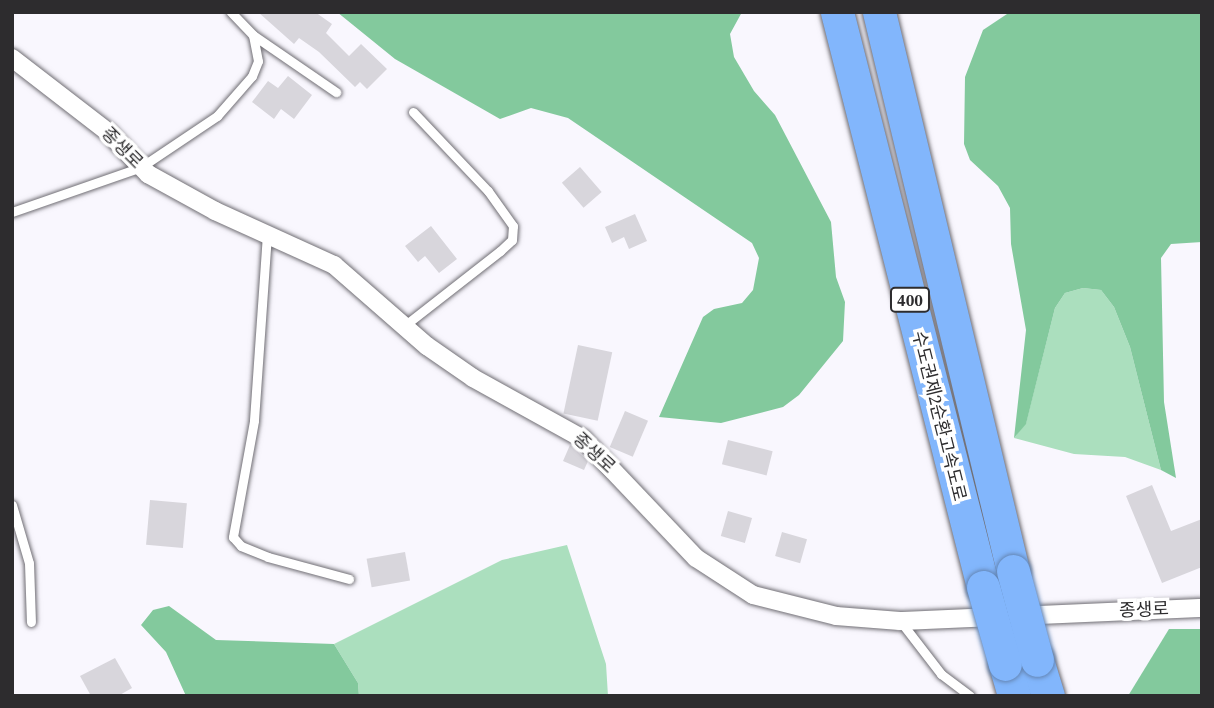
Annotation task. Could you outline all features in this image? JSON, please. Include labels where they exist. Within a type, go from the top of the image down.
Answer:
[{"type":"highway","name":"수도권제2순환고속도로","points":[[837,12],[983,587],[1021,662],[1048,696]]},
{"type":"highway","name":"수도권제2순환고속도로","points":[[879,12],[1013,571],[1021,662],[1014,696]]},
{"type":"street","name":"종생로","points":[[12,58],[110,133],[141,167],[215,211],[334,265],[404,326],[473,378],[583,439],[671,534],[724,578],[752,595],[800,609],[900,621],[1202,608]]},
{"type":"lane","points":[[231,12],[253,35],[336,92]]},
{"type":"lane","points":[[12,212],[141,167],[206,124],[234,100],[258,61],[253,35]]},
{"type":"lane","points":[[404,326],[506,246],[512,240],[513,226],[488,191],[413,112]]},
{"type":"lane","points":[[267,233],[254,421],[233,537],[241,546],[268,557],[349,579]]},
{"type":"lane","points":[[12,505],[29,563],[31,622]]},
{"type":"lane","points":[[900,621],[941,674],[970,696]]},
{"type":"green space","points":[[337,12],[742,12],[730,34],[734,57],[754,91],[775,115],[831,222],[836,277],[845,302],[843,341],[799,395],[783,407],[721,423],[659,417],[703,317],[714,309],[742,303],[753,290],[759,258],[752,243],[568,118],[531,108],[500,119],[395,59]]},
{"type":"green space","points":[[1010,12],[1202,12],[1202,242],[1171,244],[1161,258],[1164,402],[1176,478],[1161,470],[1130,347],[1114,307],[1101,290],[1083,288],[1065,293],[1055,308],[1026,424],[1014,438],[1026,330],[1011,244],[1010,208],[998,186],[970,160],[964,144],[965,77],[983,30]]},
{"type":"green space","points":[[1083,288],[1101,290],[1114,307],[1130,347],[1161,470],[1125,457],[1074,454],[1014,438],[1026,423],[1055,308],[1065,293]]},
{"type":"green space","points":[[567,545],[606,664],[608,696],[359,696],[358,683],[334,644],[502,560]]},
{"type":"green space","points":[[169,606],[216,640],[334,644],[358,683],[359,696],[186,696],[166,652],[141,625],[153,610]]},
{"type":"green space","points":[[1169,629],[1202,629],[1202,696],[1128,696]]},
{"type":"building","points":[[258,12],[315,12],[332,24],[326,33],[349,56],[361,44],[387,69],[367,89],[360,82],[355,87],[319,52],[299,38],[294,44]]},
{"type":"building","points":[[288,76],[312,95],[294,119],[281,109],[274,119],[252,102],[268,81],[278,88]]},
{"type":"building","points":[[580,167],[602,192],[584,208],[562,183]]},
{"type":"building","points":[[635,214],[647,241],[629,249],[624,237],[612,243],[605,227]]},
{"type":"building","points":[[431,226],[457,259],[439,273],[425,256],[418,262],[405,246]]},
{"type":"building","points":[[578,345],[612,352],[598,421],[563,413]]},
{"type":"building","points":[[625,411],[648,421],[633,457],[610,447]]},
{"type":"building","points":[[728,440],[773,451],[767,475],[722,464]]},
{"type":"building","points":[[570,445],[588,461],[584,470],[563,461]]},
{"type":"building","points":[[1152,485],[1171,531],[1202,519],[1202,567],[1162,583],[1126,496]]},
{"type":"building","points":[[150,500],[187,503],[183,548],[146,545]]},
{"type":"building","points":[[728,511],[752,518],[745,543],[721,536]]},
{"type":"building","points":[[782,532],[807,539],[800,563],[775,556]]},
{"type":"building","points":[[405,552],[410,581],[372,587],[367,559]]},
{"type":"building","points":[[115,658],[132,688],[118,696],[91,696],[80,676]]}]
